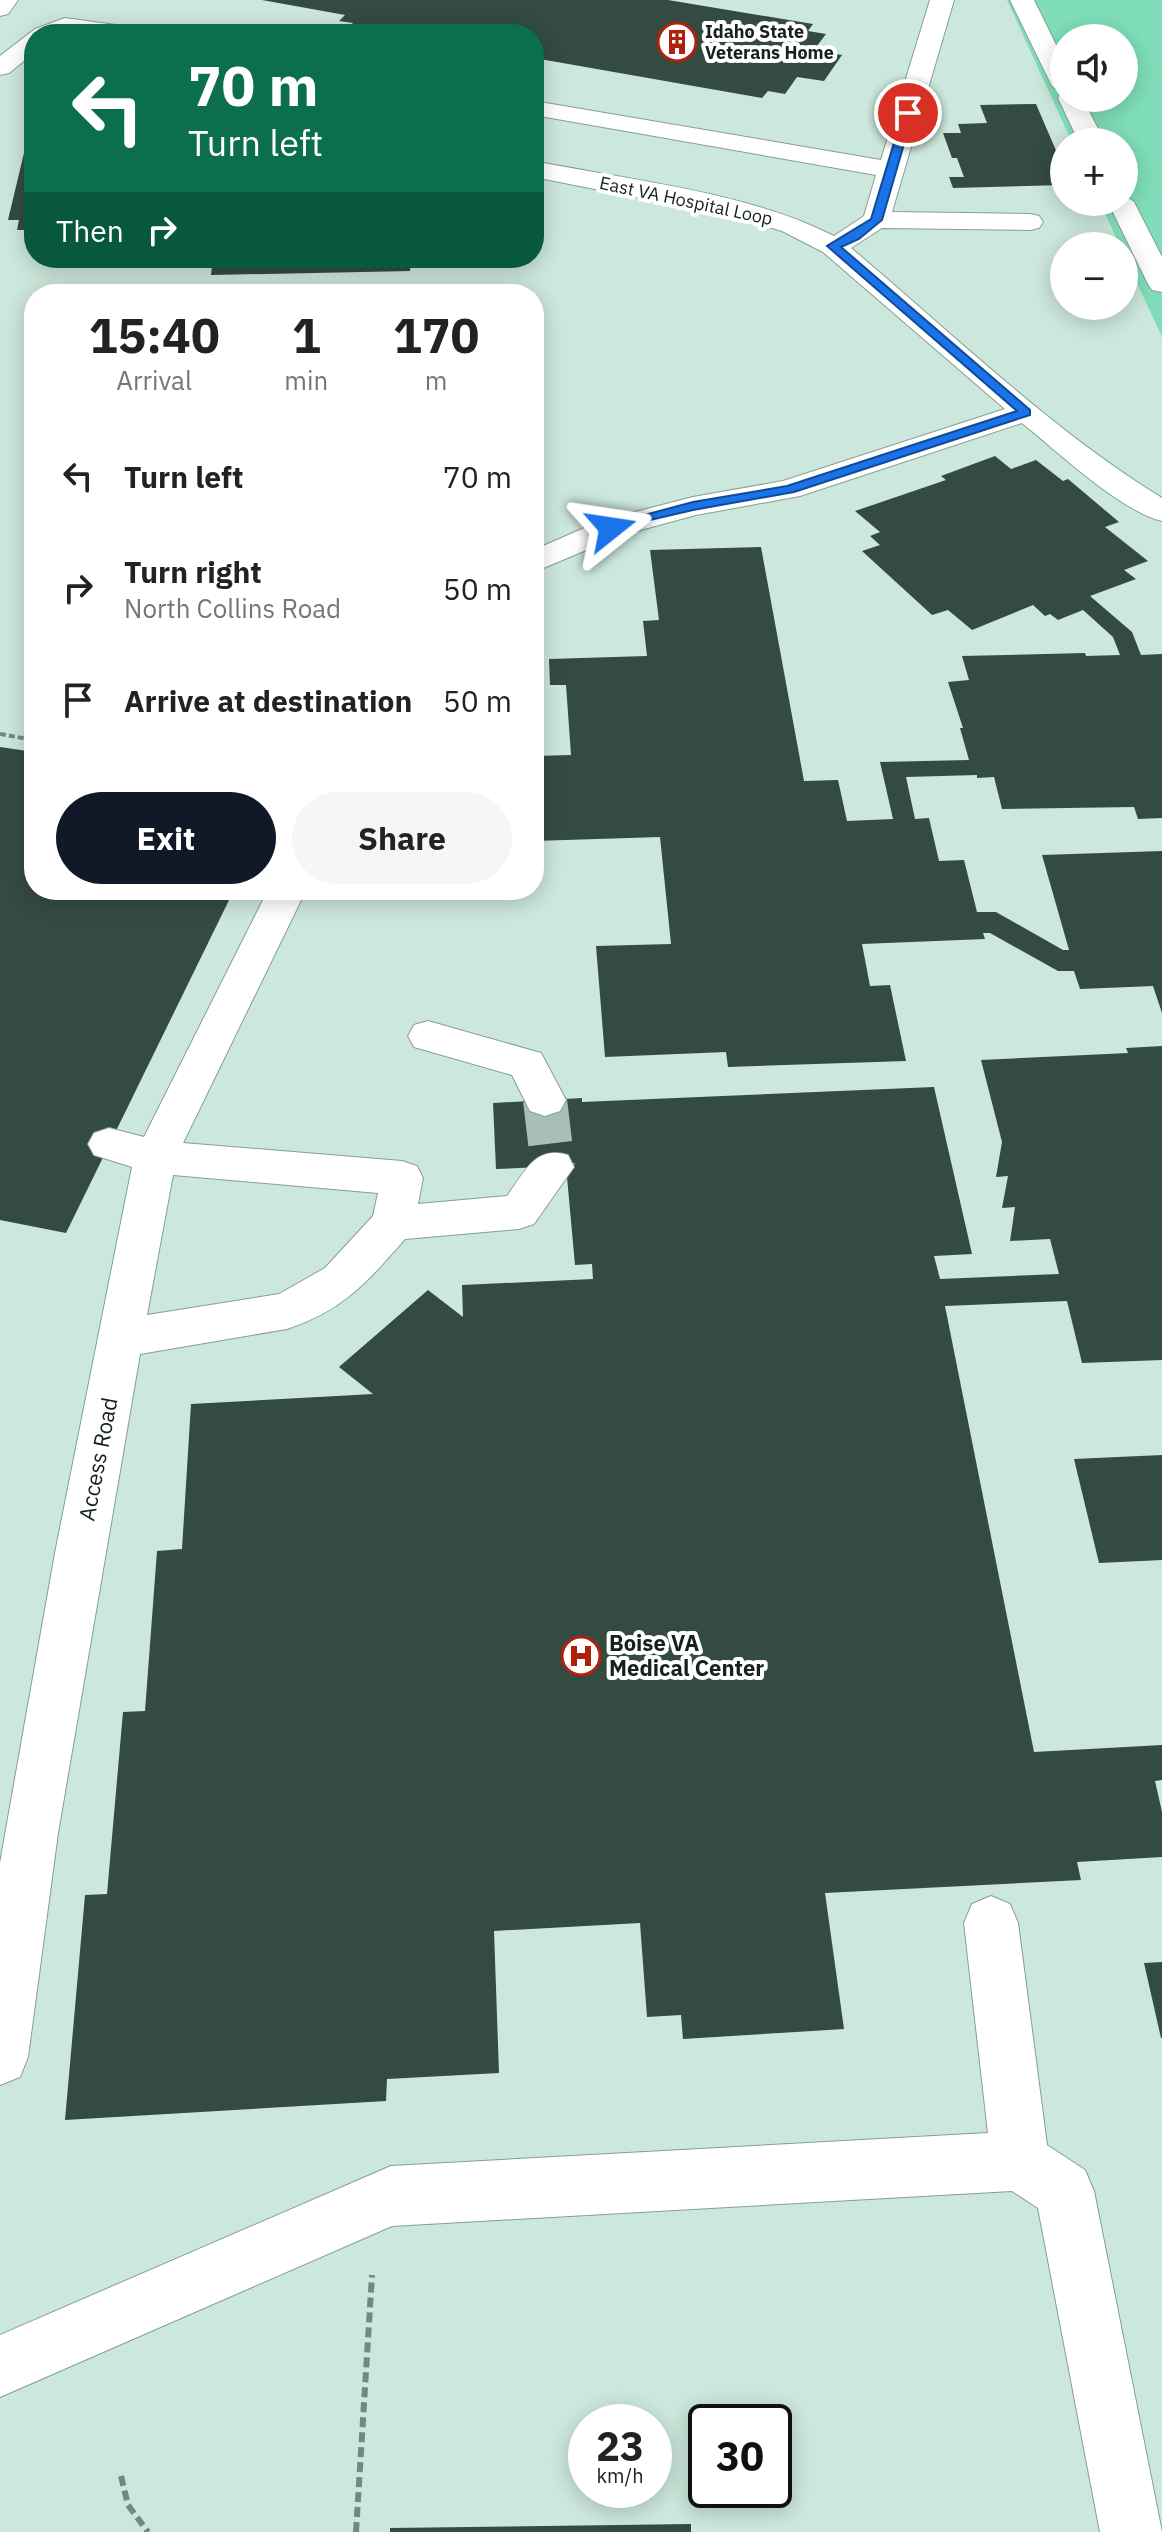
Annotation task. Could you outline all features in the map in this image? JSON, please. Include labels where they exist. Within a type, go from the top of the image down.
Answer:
[{"type":"street","points":[[0,9],[6,0]]},
{"type":"street","points":[[833,246],[855,236],[876,220],[942,0]]},
{"type":"street","points":[[1022,0],[1050,57]]},
{"type":"street","points":[[0,70],[24,50]]},
{"type":"street","points":[[0,70],[24,72]]},
{"type":"street","points":[[544,110],[891,170]]},
{"type":"street","name":"East VA Hospital Loop","points":[[544,171],[741,210],[792,225],[833,246],[1026,412],[1122,487],[1162,512]]},
{"type":"street","points":[[1128,216],[1162,284]]},
{"type":"street","points":[[876,220],[1030,222]]},
{"type":"street","points":[[544,558],[611,528],[693,506],[789,489],[1026,412]]},
{"type":"street","name":"Access Road","points":[[0,2057],[31,1833],[155,1157],[282,900]]},
{"type":"street","points":[[428,1036],[527,1064],[545,1100]]},
{"type":"street","points":[[109,1144],[155,1157],[402,1178],[393,1223],[341,1281],[287,1311],[121,1338]]},
{"type":"street","points":[[393,1223],[519,1212],[553,1167]]},
{"type":"street","points":[[991,1923],[1020,2161]]},
{"type":"street","points":[[0,2366],[391,2196],[1020,2161],[1064,2191],[1132,2532]]},
{"type":"path","points":[[0,734],[24,738]]},
{"type":"path","points":[[356,2532],[376,2201]]},
{"type":"path","points":[[121,2476],[128,2505],[148,2532]]},
{"type":"green space","points":[[1007,0],[1162,0],[1162,337],[1138,285],[1138,232],[1114,232],[1106,216],[1138,216],[1138,128],[1066,128],[1058,112],[1138,112],[1138,24],[1050,24],[1050,94]]},
{"type":"building","name":"Idaho State Veterans Home","points":[[262,0],[668,0],[813,24],[808,31],[826,34],[814,50],[842,55],[824,81],[797,77],[785,94],[768,91],[762,98],[544,60],[544,24],[352,24],[339,21],[345,15]]},
{"type":"building","points":[[1036,104],[1050,136],[1050,185],[953,188],[949,177],[964,177],[957,158],[952,158],[943,133],[961,133],[958,124],[987,123],[980,105]]},
{"type":"building","points":[[24,153],[24,230],[17,230],[19,220],[8,220]]},
{"type":"building","points":[[212,268],[410,268],[410,271],[211,275]]},
{"type":"building","points":[[995,456],[1011,469],[1036,460],[1063,481],[1068,479],[1119,522],[1105,527],[1148,561],[1124,570],[1136,579],[1090,596],[1132,632],[1141,655],[1162,654],[1162,818],[1138,819],[1134,807],[1002,809],[994,777],[906,777],[915,819],[929,818],[939,861],[964,860],[977,912],[996,912],[1063,950],[1069,950],[1042,855],[1162,851],[1162,1013],[1153,986],[1080,989],[1074,971],[1058,971],[990,933],[983,933],[985,939],[862,944],[870,986],[890,985],[906,1061],[728,1067],[726,1052],[605,1057],[596,946],[671,944],[660,837],[544,841],[544,756],[571,755],[566,685],[550,685],[549,659],[647,656],[643,621],[659,620],[650,550],[761,547],[804,781],[838,780],[847,821],[893,819],[880,762],[969,760],[960,728],[963,728],[948,682],[969,680],[962,656],[1120,655],[1113,637],[1083,610],[1058,620],[1050,614],[1045,616],[1033,605],[972,630],[948,610],[932,615],[862,551],[880,545],[870,536],[880,532],[855,511],[946,480],[941,476]]},
{"type":"building","points":[[0,747],[24,751],[24,900],[229,900],[66,1233],[0,1220]]},
{"type":"building","points":[[1162,1046],[1162,1360],[1082,1363],[1067,1301],[945,1306],[1034,1752],[1162,1745],[1162,1780],[1155,1781],[1162,1812],[1162,1857],[1077,1862],[1081,1880],[825,1893],[844,2029],[683,2039],[681,2015],[647,2017],[640,1923],[494,1931],[499,2073],[387,2079],[386,2101],[65,2120],[85,1895],[107,1894],[123,1712],[145,1711],[157,1551],[182,1549],[191,1404],[373,1394],[339,1367],[428,1290],[463,1317],[462,1285],[593,1279],[592,1264],[575,1265],[566,1166],[496,1169],[493,1103],[934,1087],[972,1254],[934,1256],[940,1279],[1059,1274],[1050,1239],[1010,1241],[1015,1207],[1002,1208],[1008,1176],[996,1177],[1002,1142],[981,1060],[1128,1053],[1126,1048]]},
{"type":"building","points":[[1162,1455],[1162,1560],[1099,1563],[1074,1459]]},
{"type":"building","points":[[1162,1962],[1162,2038],[1161,2038],[1144,1963]]},
{"type":"building","points":[[691,2524],[691,2532],[390,2532],[390,2528]]},
{"type":"tunnel","points":[[545,1100],[553,1167]]},
{"type":"place","name":"Idaho State Veterans Home","points":[[677,42]]},
{"type":"place","name":"Boise VA Medical Center","points":[[581,1656]]},
{"type":"route","points":[[611,528],[693,506],[789,489],[1026,412],[833,246],[855,236],[876,220],[908,113]]}]
